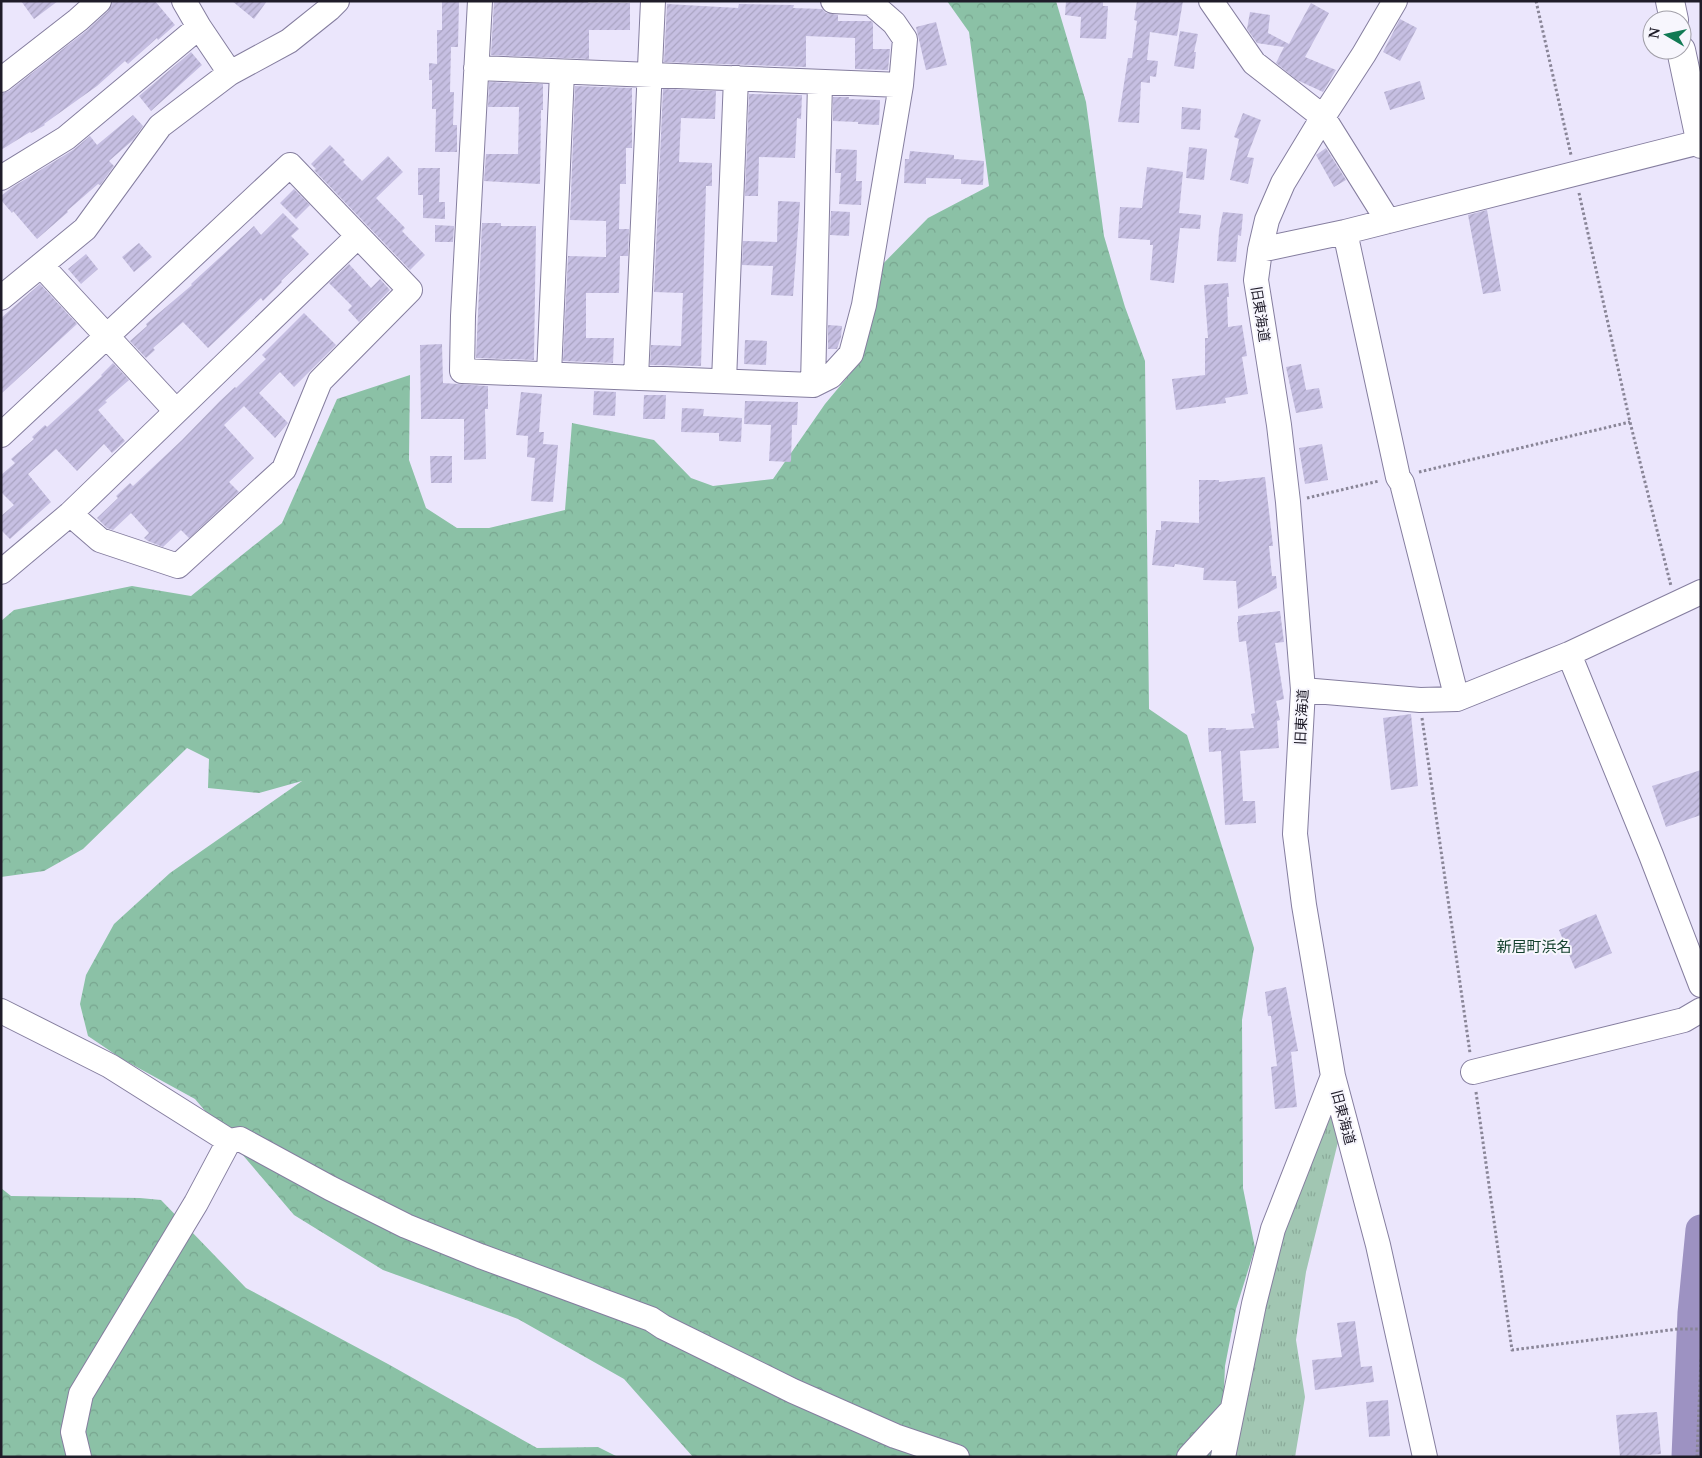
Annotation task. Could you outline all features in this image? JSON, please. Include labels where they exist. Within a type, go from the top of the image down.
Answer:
[{"type":"main road","points":[[1683,60],[1701,143]]},
{"type":"street","points":[[1,80],[78,20],[99,1]]},
{"type":"street","points":[[184,1],[198,27],[230,74]]},
{"type":"street","points":[[1,298],[85,229],[160,126],[230,74],[290,41],[337,1]]},
{"type":"street","points":[[480,1],[463,316],[462,371],[812,385],[831,376],[851,354],[864,305],[901,85],[904,39],[894,23],[871,3],[833,1]]},
{"type":"street","points":[[636,378],[653,1]]},
{"type":"street","points":[[1211,1],[1254,63],[1323,117],[1388,221]]},
{"type":"street","name":"旧東海道","points":[[1395,1],[1283,183],[1268,220],[1260,250],[1256,280],[1280,425],[1303,690],[1295,834],[1304,905],[1333,1076],[1378,1245],[1425,1457]]},
{"type":"street","points":[[1,178],[66,138],[198,27]]},
{"type":"street","points":[[476,68],[901,85]]},
{"type":"street","points":[[549,374],[562,72]]},
{"type":"street","points":[[724,381],[736,78]]},
{"type":"street","points":[[812,385],[820,82]]},
{"type":"street","points":[[1260,250],[1345,232],[1701,143]]},
{"type":"street","points":[[1,435],[290,165],[410,290],[320,381],[284,468],[178,566],[100,540],[70,514]]},
{"type":"street","points":[[1345,232],[1398,477],[1402,483],[1457,698]]},
{"type":"street","points":[[5,559],[70,514],[358,236]]},
{"type":"street","points":[[41,265],[176,411]]},
{"type":"street","points":[[1303,690],[1420,700],[1457,698],[1569,654],[1701,592]]},
{"type":"street","points":[[1569,654],[1651,855],[1701,985]]},
{"type":"street","points":[[1473,1072],[1684,1020],[1701,1010]]},
{"type":"street","points":[[1,1011],[110,1066],[229,1140],[240,1139],[330,1188],[406,1226],[480,1256],[652,1319],[663,1327],[793,1391],[895,1436],[957,1457]]},
{"type":"street","points":[[1223,1457],[1254,1304],[1274,1230],[1333,1076]]},
{"type":"street","points":[[80,1457],[73,1432],[81,1394],[196,1203],[229,1140]]},
{"type":"street","points":[[1189,1457],[1232,1410]]},
{"type":"path","points":[[1536,1],[1630,422],[1675,604]]},
{"type":"path","points":[[1288,502],[1630,422]]},
{"type":"path","points":[[1420,700],[1512,1350],[1678,1329],[1701,1329]]},
{"type":"path","points":[[1697,1457],[1701,1357]]},
{"type":"green space","points":[[947,1],[1056,1],[1086,102],[1104,236],[1125,307],[1145,361],[1149,709],[1187,735],[1254,948],[1242,1020],[1243,1188],[1255,1248],[1236,1309],[1225,1366],[1221,1457],[693,1457],[624,1379],[518,1319],[383,1270],[294,1215],[195,1099],[122,1059],[88,1036],[80,1004],[86,975],[114,924],[170,873],[302,781],[259,793],[208,788],[209,759],[187,748],[83,849],[44,871],[1,877],[1,621],[14,610],[132,586],[191,596],[282,523],[337,399],[410,375],[409,460],[426,508],[457,528],[489,528],[565,510],[572,423],[654,440],[691,478],[713,486],[773,479],[825,404],[860,362],[871,308],[871,276],[928,218],[989,186],[969,32]]},
{"type":"green space","points":[[1328,1089],[1339,1138],[1306,1272],[1296,1340],[1305,1397],[1295,1457],[1230,1457],[1240,1412],[1249,1391],[1280,1238]]},
{"type":"green space","points":[[1,1188],[11,1196],[161,1200],[246,1288],[388,1364],[537,1448],[598,1447],[618,1457],[1,1457]]},
{"type":"building","points":[[21,1],[58,1],[34,19]]},
{"type":"building","points":[[113,1],[155,1],[175,25],[128,64],[125,61],[97,86],[45,125],[1,150],[1,93],[9,91],[86,31],[108,11]]},
{"type":"building","points":[[232,1],[267,1],[254,19]]},
{"type":"building","points":[[442,1],[459,1],[458,47],[451,47],[450,92],[454,92],[453,125],[457,125],[457,152],[435,152],[436,109],[432,109],[432,80],[429,80],[429,63],[437,64],[437,30],[442,30]]},
{"type":"building","points":[[494,1],[630,3],[630,30],[589,30],[589,59],[491,55]]},
{"type":"building","points":[[1066,1],[1103,1],[1103,6],[1108,6],[1106,39],[1080,38],[1081,17],[1065,15]]},
{"type":"building","points":[[1137,1],[1183,1],[1177,36],[1150,32],[1147,60],[1158,61],[1156,77],[1150,76],[1150,83],[1141,82],[1139,123],[1118,122],[1128,58],[1132,58],[1137,21],[1134,20]]},
{"type":"building","points":[[1311,3],[1329,13],[1305,57],[1336,70],[1323,92],[1297,80],[1276,63],[1284,47],[1257,43],[1247,29],[1250,12],[1270,15],[1268,33],[1289,44]]},
{"type":"building","points":[[667,4],[738,8],[739,4],[794,5],[793,8],[822,9],[826,13],[838,15],[838,21],[871,21],[873,23],[873,49],[890,49],[888,70],[855,69],[855,38],[806,36],[806,67],[664,62]]},
{"type":"building","points":[[1400,19],[1417,28],[1400,61],[1383,52]]},
{"type":"building","points":[[936,22],[947,65],[926,70],[916,27]]},
{"type":"building","points":[[1180,31],[1198,34],[1194,52],[1196,52],[1194,69],[1174,66]]},
{"type":"building","points":[[191,52],[202,65],[151,111],[139,96]]},
{"type":"building","points":[[1420,81],[1425,99],[1390,110],[1384,92]]},
{"type":"building","points":[[489,82],[543,84],[540,184],[484,181],[486,154],[518,154],[519,107],[488,107]]},
{"type":"building","points":[[575,86],[632,88],[632,148],[626,148],[626,184],[620,184],[619,229],[629,229],[628,256],[620,256],[619,293],[586,293],[586,338],[614,338],[613,363],[563,361],[568,256],[606,257],[606,221],[570,220]]},
{"type":"building","points":[[663,89],[716,91],[715,119],[681,118],[679,162],[712,163],[712,186],[706,186],[701,366],[650,365],[651,345],[681,346],[683,293],[654,292]]},
{"type":"building","points":[[749,94],[802,95],[801,119],[797,118],[795,158],[759,157],[758,196],[745,196]]},
{"type":"building","points":[[833,97],[880,100],[879,125],[833,121]]},
{"type":"building","points":[[1182,107],[1201,109],[1200,130],[1181,129]]},
{"type":"building","points":[[1243,113],[1261,120],[1247,157],[1254,158],[1248,184],[1230,180],[1239,139],[1234,137]]},
{"type":"building","points":[[133,115],[143,126],[133,140],[109,161],[114,166],[101,184],[98,184],[37,239],[1,200],[1,196],[11,188],[73,150],[90,136],[97,145]]},
{"type":"building","points":[[330,145],[345,160],[343,162],[362,181],[388,156],[403,172],[376,198],[405,228],[402,231],[425,255],[410,270],[314,170],[316,169],[311,164]]},
{"type":"building","points":[[1189,147],[1207,149],[1204,180],[1186,178]]},
{"type":"building","points":[[1326,148],[1346,180],[1334,187],[1316,155]]},
{"type":"building","points":[[836,149],[857,150],[856,181],[862,181],[861,205],[839,204],[841,173],[835,173]]},
{"type":"building","points":[[910,151],[954,155],[954,159],[984,161],[983,185],[961,184],[961,179],[926,178],[926,184],[904,183],[905,159],[909,159]]},
{"type":"building","points":[[1147,167],[1183,172],[1179,213],[1201,215],[1200,229],[1180,228],[1174,283],[1150,280],[1153,245],[1150,245],[1150,240],[1118,238],[1120,207],[1142,208]]},
{"type":"building","points":[[418,168],[440,168],[439,202],[445,202],[445,219],[423,218],[423,195],[418,195]]},
{"type":"building","points":[[294,189],[310,205],[296,219],[280,203]]},
{"type":"building","points":[[778,201],[800,202],[793,296],[771,295],[773,266],[742,265],[743,241],[777,242]]},
{"type":"building","points":[[1487,210],[1501,291],[1483,294],[1468,215]]},
{"type":"building","points":[[831,211],[850,212],[849,236],[830,235]]},
{"type":"building","points":[[1223,212],[1243,214],[1241,236],[1238,235],[1236,262],[1217,261],[1219,231]]},
{"type":"building","points":[[283,213],[299,229],[291,236],[309,254],[263,301],[261,298],[208,348],[183,322],[153,348],[155,350],[146,358],[130,341],[147,326],[146,324],[192,285],[254,226],[261,235]]},
{"type":"building","points":[[482,223],[501,223],[501,226],[536,226],[534,360],[476,358]]},
{"type":"building","points":[[435,225],[454,226],[453,242],[435,242]]},
{"type":"building","points":[[139,243],[152,257],[134,272],[122,257]]},
{"type":"building","points":[[86,254],[98,269],[81,284],[68,269]]},
{"type":"building","points":[[349,264],[371,288],[380,279],[390,290],[359,322],[348,310],[352,306],[329,283]]},
{"type":"building","points":[[1228,283],[1228,327],[1242,325],[1247,356],[1242,357],[1248,394],[1225,398],[1226,403],[1176,410],[1172,379],[1205,375],[1205,338],[1208,338],[1204,285]]},
{"type":"building","points":[[40,284],[77,324],[1,394],[1,318]]},
{"type":"building","points":[[304,313],[336,345],[294,387],[280,372],[259,393],[288,423],[275,438],[244,406],[224,425],[254,458],[229,482],[239,492],[189,538],[181,530],[163,547],[144,538],[149,533],[131,513],[113,530],[107,528],[97,518],[118,498],[116,496],[130,483],[133,486],[266,359],[262,355]]},
{"type":"building","points":[[828,325],[842,326],[837,349],[828,349]]},
{"type":"building","points":[[745,340],[767,341],[766,365],[744,364]]},
{"type":"building","points":[[442,344],[443,383],[488,386],[488,409],[485,409],[486,459],[464,460],[464,419],[421,419],[420,345]]},
{"type":"building","points":[[113,363],[129,380],[105,401],[107,402],[98,410],[125,441],[112,453],[104,444],[77,471],[56,449],[28,474],[51,502],[10,539],[1,530],[1,516],[14,505],[1,492],[1,475],[15,463],[11,459],[34,439],[32,437],[45,425],[47,427],[79,398]]},
{"type":"building","points":[[1301,364],[1306,390],[1319,388],[1323,408],[1296,413],[1286,367]]},
{"type":"building","points":[[594,391],[616,392],[615,416],[593,415]]},
{"type":"building","points":[[521,392],[542,394],[539,432],[544,432],[543,444],[558,445],[553,502],[531,501],[535,458],[527,457],[528,436],[516,435]]},
{"type":"building","points":[[644,395],[666,395],[665,419],[643,419]]},
{"type":"building","points":[[745,401],[798,402],[797,425],[792,425],[791,462],[769,461],[771,425],[744,424]]},
{"type":"building","points":[[682,408],[704,409],[703,416],[742,418],[741,442],[719,441],[719,433],[681,432]]},
{"type":"building","points":[[1322,444],[1328,480],[1305,484],[1299,448]]},
{"type":"building","points":[[430,456],[452,456],[452,483],[431,483]]},
{"type":"building","points":[[1265,477],[1273,546],[1269,546],[1272,576],[1276,576],[1277,588],[1238,609],[1236,581],[1203,580],[1204,568],[1175,564],[1174,567],[1152,565],[1156,530],[1161,530],[1161,521],[1199,523],[1199,480],[1219,480],[1219,482]]},
{"type":"building","points":[[1280,611],[1284,642],[1275,643],[1284,699],[1276,701],[1280,720],[1277,721],[1279,748],[1240,751],[1243,801],[1255,801],[1256,823],[1225,825],[1221,751],[1209,752],[1208,728],[1226,728],[1226,730],[1254,728],[1251,714],[1255,713],[1246,641],[1239,642],[1238,616]]},
{"type":"building","points":[[1411,714],[1418,786],[1391,790],[1383,718]]},
{"type":"building","points":[[1701,770],[1701,815],[1666,827],[1652,786]]},
{"type":"building","points":[[1596,914],[1612,953],[1575,969],[1559,930]]},
{"type":"building","points":[[1286,987],[1298,1051],[1291,1052],[1297,1107],[1275,1109],[1271,1067],[1277,1066],[1271,1016],[1268,1016],[1265,992]]},
{"type":"building","points":[[1355,1321],[1361,1367],[1372,1366],[1374,1382],[1315,1390],[1312,1360],[1342,1357],[1337,1323]]},
{"type":"building","points":[[1388,1400],[1390,1436],[1369,1437],[1366,1402]]},
{"type":"building","points":[[1657,1412],[1661,1454],[1620,1457],[1616,1415]]},
{"type":"waterway","points":[[1687,1457],[1693,1313],[1701,1230]]},
{"type":"district","name":"新居町浜名","points":[[1534,946]]}]
